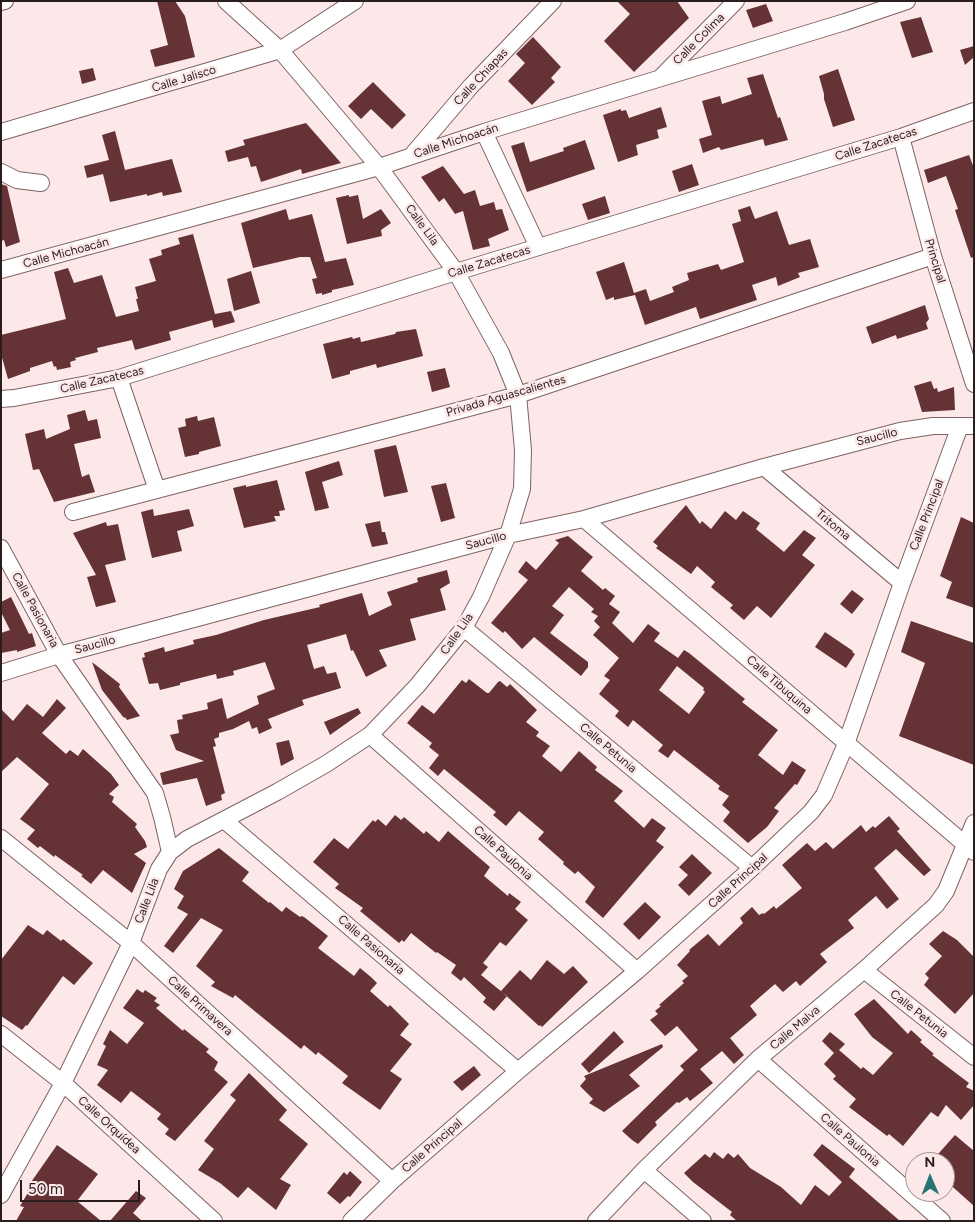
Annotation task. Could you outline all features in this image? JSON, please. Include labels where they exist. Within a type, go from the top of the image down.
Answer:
[{"type":"street","points":[[1,2],[5,1]]},
{"type":"street","name":"Calle Lila","points":[[1,1195],[63,1083],[131,943],[160,869],[170,852],[187,839],[326,764],[370,735],[417,686],[464,628],[481,597],[508,535],[522,489],[523,450],[518,395],[501,353],[456,272],[379,166],[280,50],[226,1]]},
{"type":"street","name":"Calle Jalisco","points":[[1,132],[280,50],[355,1]]},
{"type":"street","name":"Calle Chiapas","points":[[412,155],[471,86],[553,1]]},
{"type":"street","name":"Calle Colima","points":[[662,77],[736,1]]},
{"type":"street","name":"Calle Michoacán","points":[[1,270],[379,166],[662,77],[881,5],[907,1]]},
{"type":"street","name":"Calle Zacatecas","points":[[1,400],[119,378],[456,272],[901,137],[974,111]]},
{"type":"street","points":[[484,132],[538,247]]},
{"type":"street","name":"Principal","points":[[901,137],[933,256],[974,384]]},
{"type":"street","points":[[1,172],[17,180],[41,183]]},
{"type":"street","name":"Privada Aguascalientes","points":[[73,512],[518,395],[933,256]]},
{"type":"street","points":[[119,378],[157,490]]},
{"type":"street","name":"Saucillo","points":[[1,672],[508,535],[584,518],[764,466],[900,431],[933,426],[967,426]]},
{"type":"street","name":"Calle Principal","points":[[351,1221],[392,1181],[518,1071],[637,971],[812,812],[824,795],[846,744],[902,583],[967,426]]},
{"type":"street","name":"Tritoma","points":[[764,466],[902,583]]},
{"type":"street","name":"Calle Tibuquina","points":[[584,518],[846,744],[970,848]]},
{"type":"street","name":"Calle Pasionaria","points":[[1,548],[59,655],[154,793],[170,852]]},
{"type":"street","name":"Calle Petunia","points":[[464,628],[752,868]]},
{"type":"street","name":"Calle Paulonia","points":[[370,735],[637,971]]},
{"type":"street","name":"Calle Pasionaria","points":[[224,820],[518,1071]]},
{"type":"street","name":"Calle Malva","points":[[596,1221],[644,1170],[758,1059],[864,970],[936,905],[970,848],[974,823]]},
{"type":"street","name":"Calle Primavera","points":[[1,838],[131,943],[392,1181]]},
{"type":"street","name":"Calle Petunia","points":[[864,970],[974,1057]]},
{"type":"street","name":"Calle Orquídea","points":[[1,1034],[63,1083],[214,1221]]},
{"type":"street","name":"Calle Paulonia","points":[[758,1059],[942,1221]]},
{"type":"street","points":[[644,1170],[703,1221]]},
{"type":"building","points":[[157,1],[175,1],[185,16],[195,57],[155,67],[150,50],[168,45]]},
{"type":"building","points":[[617,1],[677,1],[689,18],[634,72],[604,41],[630,14]]},
{"type":"building","points":[[766,4],[773,21],[753,28],[746,10]]},
{"type":"building","points":[[921,17],[933,52],[912,58],[900,22]]},
{"type":"building","points":[[533,37],[561,67],[551,78],[555,82],[532,105],[508,81],[525,63],[516,54]]},
{"type":"building","points":[[974,46],[974,57],[965,65],[960,50]]},
{"type":"building","points":[[93,68],[96,80],[82,84],[79,71]]},
{"type":"building","points":[[838,69],[855,120],[833,127],[819,76]]},
{"type":"building","points":[[763,74],[778,118],[780,117],[788,140],[765,146],[763,139],[721,150],[719,147],[703,153],[699,139],[712,135],[702,101],[720,96],[722,104],[752,94],[747,78]]},
{"type":"building","points":[[373,82],[406,115],[392,129],[371,109],[361,119],[348,106]]},
{"type":"building","points":[[661,107],[667,127],[657,130],[659,138],[636,145],[638,155],[618,162],[603,115],[621,109],[621,111],[626,110],[629,118]]},
{"type":"building","points":[[306,123],[341,163],[302,174],[301,169],[261,182],[256,166],[251,167],[248,157],[228,162],[225,151],[245,145],[243,140]]},
{"type":"building","points":[[115,131],[125,170],[172,159],[182,192],[163,196],[162,192],[147,196],[147,194],[110,202],[103,174],[87,178],[84,166],[109,160],[102,135]]},
{"type":"building","points":[[585,140],[595,169],[527,192],[511,146],[524,142],[530,162],[564,151],[563,148]]},
{"type":"building","points":[[969,155],[974,168],[974,257],[971,258],[955,210],[958,209],[946,176],[928,183],[924,170]]},
{"type":"building","points":[[692,164],[699,185],[679,192],[672,171]]},
{"type":"building","points":[[443,166],[464,194],[475,190],[480,206],[494,202],[496,210],[502,209],[509,230],[488,239],[490,246],[473,250],[463,211],[455,214],[444,198],[439,202],[421,177]]},
{"type":"building","points":[[1,184],[7,186],[20,242],[6,247],[4,240],[1,241]]},
{"type":"building","points":[[349,195],[349,197],[358,195],[363,219],[381,209],[391,223],[381,230],[382,236],[347,244],[336,198]]},
{"type":"building","points":[[605,196],[610,213],[588,220],[582,204]]},
{"type":"building","points":[[750,206],[755,219],[777,211],[789,245],[810,239],[819,267],[798,273],[800,277],[778,286],[776,277],[752,285],[757,300],[700,319],[696,307],[645,325],[635,295],[614,300],[614,297],[606,300],[596,272],[624,262],[634,293],[646,289],[650,301],[674,292],[672,287],[689,280],[687,273],[718,264],[721,270],[744,262],[732,224],[741,221],[738,210]]},
{"type":"building","points":[[286,209],[289,220],[312,214],[325,262],[346,258],[354,285],[332,290],[332,292],[322,295],[322,293],[316,294],[312,279],[317,278],[310,257],[300,257],[253,268],[241,223]]},
{"type":"building","points":[[193,234],[215,314],[231,311],[235,322],[214,328],[212,320],[169,332],[171,340],[135,350],[132,340],[97,348],[98,352],[75,358],[76,360],[70,362],[71,367],[57,370],[52,361],[30,368],[30,371],[8,379],[1,354],[1,335],[66,319],[54,272],[68,268],[74,283],[102,275],[116,317],[139,311],[135,287],[156,281],[149,259],[162,255],[161,250],[180,244],[178,238]]},
{"type":"building","points":[[251,271],[260,303],[234,311],[227,279]]},
{"type":"building","points":[[925,305],[929,319],[926,323],[928,329],[897,339],[896,335],[872,344],[866,327]]},
{"type":"building","points":[[416,329],[423,356],[377,368],[376,364],[350,371],[350,374],[332,379],[323,344],[352,337],[353,339],[360,337],[361,342],[395,334],[396,332]]},
{"type":"building","points":[[445,368],[450,387],[432,392],[427,372]]},
{"type":"building","points":[[931,381],[934,389],[937,388],[938,392],[954,387],[955,410],[922,412],[914,386]]},
{"type":"building","points":[[85,410],[88,421],[97,419],[101,438],[74,444],[82,477],[89,474],[95,492],[54,502],[39,469],[33,470],[25,434],[44,429],[46,439],[70,429],[67,415]]},
{"type":"building","points":[[197,416],[198,421],[214,417],[221,446],[185,457],[178,428],[186,426],[185,419]]},
{"type":"building","points":[[396,445],[408,492],[384,497],[374,450]]},
{"type":"building","points":[[339,461],[343,475],[322,482],[329,508],[315,511],[305,472]]},
{"type":"building","points":[[277,480],[285,510],[279,511],[280,516],[274,516],[276,521],[244,528],[233,488]]},
{"type":"building","points":[[446,483],[455,518],[441,522],[431,486]]},
{"type":"building","points":[[686,505],[700,524],[702,521],[711,529],[725,511],[736,520],[743,511],[760,523],[756,529],[784,552],[804,530],[816,538],[802,555],[815,565],[771,618],[757,606],[744,620],[730,608],[733,605],[711,587],[715,582],[697,566],[691,574],[656,548],[658,546],[653,542]]},
{"type":"building","points":[[153,509],[154,516],[189,509],[194,526],[177,531],[182,551],[152,558],[141,512]]},
{"type":"building","points":[[961,517],[974,523],[974,608],[946,598],[952,582],[940,576]]},
{"type":"building","points":[[380,521],[382,532],[385,532],[388,544],[372,547],[365,524]]},
{"type":"building","points":[[106,522],[107,526],[118,524],[126,560],[105,565],[116,602],[96,607],[87,577],[96,575],[73,533]]},
{"type":"building","points":[[568,536],[593,557],[581,571],[603,590],[605,588],[615,596],[609,604],[620,612],[612,623],[633,643],[648,624],[660,633],[654,641],[678,658],[684,650],[689,653],[745,699],[742,702],[778,730],[758,755],[783,775],[792,761],[806,770],[797,785],[795,784],[774,808],[779,811],[767,827],[748,843],[723,821],[730,812],[722,805],[729,796],[718,789],[720,786],[674,750],[668,758],[658,751],[663,745],[633,720],[628,727],[615,716],[619,711],[599,694],[610,680],[604,676],[619,658],[593,635],[600,627],[594,621],[598,616],[591,612],[594,609],[569,587],[552,606],[564,615],[550,633],[588,662],[588,667],[581,676],[534,637],[522,649],[505,631],[503,633],[491,623],[528,580],[518,572],[526,561],[536,570],[559,543],[555,540]],"holes":[[[677,666],[704,688],[705,692],[689,714],[659,690]]]},
{"type":"building","points":[[447,570],[450,583],[440,589],[446,610],[410,619],[416,640],[379,650],[387,666],[366,677],[353,650],[351,651],[346,634],[307,645],[314,669],[324,666],[327,674],[336,672],[341,688],[302,700],[304,705],[268,719],[272,728],[259,734],[257,727],[252,729],[249,721],[219,733],[219,737],[214,739],[216,746],[213,747],[225,793],[221,795],[222,800],[206,806],[197,778],[163,785],[160,773],[204,761],[176,750],[170,735],[179,733],[177,720],[183,719],[182,715],[208,709],[207,703],[222,698],[227,719],[259,704],[257,696],[275,689],[265,662],[233,671],[234,675],[217,679],[216,674],[160,690],[158,683],[149,684],[142,658],[145,657],[144,653],[164,647],[165,652],[194,644],[193,640],[264,620],[320,607],[319,605],[362,593],[369,616],[392,605],[387,592],[418,582],[417,578]]},
{"type":"building","points":[[852,590],[864,599],[852,614],[840,604]]},
{"type":"building","points":[[11,597],[29,634],[32,633],[36,646],[17,652],[17,650],[1,653],[1,633],[10,630],[1,612],[1,602]]},
{"type":"building","points":[[911,621],[974,643],[974,765],[899,736],[925,663],[901,652]]},
{"type":"building","points":[[825,632],[855,654],[846,668],[815,647]]},
{"type":"building","points":[[92,662],[120,684],[119,687],[140,716],[127,720],[124,718],[102,690]]},
{"type":"building","points":[[469,679],[487,693],[500,681],[507,687],[510,684],[537,710],[526,722],[539,732],[536,736],[550,746],[542,756],[561,772],[579,751],[597,767],[595,770],[623,791],[614,801],[644,828],[652,818],[666,828],[656,841],[664,847],[603,918],[585,902],[595,887],[578,871],[575,874],[563,864],[564,862],[538,839],[544,832],[519,811],[506,826],[493,815],[496,812],[444,769],[438,776],[429,768],[439,755],[429,747],[432,743],[407,723],[422,705],[434,714],[462,680],[466,683]]},
{"type":"building","points":[[57,699],[66,708],[42,733],[66,754],[70,750],[78,756],[83,749],[111,774],[119,785],[109,794],[114,797],[112,802],[137,824],[135,827],[145,841],[147,847],[134,854],[146,863],[132,893],[103,870],[91,884],[81,876],[83,875],[55,855],[54,857],[40,846],[38,848],[27,839],[35,830],[20,819],[49,784],[17,757],[1,772],[1,709],[13,721],[27,704],[43,717]]},
{"type":"building","points":[[358,708],[361,713],[330,735],[324,722]]},
{"type":"building","points":[[289,740],[294,759],[281,766],[276,743]]},
{"type":"building","points":[[395,815],[401,820],[404,817],[424,834],[426,831],[439,842],[448,831],[490,867],[484,876],[508,896],[509,893],[521,902],[515,909],[528,920],[506,946],[500,942],[483,963],[488,967],[481,975],[507,996],[494,1011],[483,1002],[486,998],[464,977],[461,981],[451,973],[456,965],[436,953],[411,933],[404,942],[402,940],[399,943],[360,911],[363,908],[335,888],[339,884],[313,862],[334,838],[348,849],[373,820],[375,822],[378,819],[386,826]]},
{"type":"building","points":[[889,816],[900,829],[897,831],[931,870],[924,876],[896,849],[874,868],[899,899],[887,909],[876,896],[848,920],[854,928],[820,954],[827,962],[800,986],[796,981],[783,992],[775,984],[750,1006],[757,1015],[730,1038],[744,1055],[734,1064],[722,1051],[700,1069],[713,1083],[690,1101],[687,1097],[679,1103],[677,1102],[655,1122],[657,1125],[638,1144],[632,1140],[622,1131],[684,1070],[680,1066],[698,1050],[677,1026],[665,1036],[650,1020],[658,1014],[655,1011],[661,1006],[659,1005],[684,983],[682,981],[688,976],[677,965],[689,950],[708,934],[719,946],[743,923],[740,918],[752,907],[759,915],[764,914],[774,906],[776,909],[802,888],[782,865],[807,843],[815,851],[826,842],[833,849],[861,825],[866,832],[873,826],[875,828]]},
{"type":"building","points":[[219,848],[249,872],[242,881],[269,903],[282,912],[286,907],[300,917],[304,917],[328,936],[318,948],[354,976],[360,968],[371,977],[377,983],[370,991],[388,1007],[390,1005],[409,1024],[400,1035],[412,1044],[390,1071],[402,1079],[380,1110],[342,1083],[348,1076],[318,1052],[316,1055],[304,1045],[301,1049],[235,995],[233,998],[211,986],[215,982],[196,966],[223,930],[201,918],[173,953],[164,946],[188,914],[177,908],[184,896],[174,889],[183,871]]},
{"type":"building","points":[[692,854],[712,873],[689,896],[678,885],[688,875],[679,867]]},
{"type":"building","points":[[645,902],[661,917],[639,940],[623,924]]},
{"type":"building","points":[[28,925],[43,935],[47,930],[61,941],[63,939],[93,963],[74,985],[63,976],[27,1026],[22,1030],[1,1016],[1,960]]},
{"type":"building","points":[[943,931],[957,940],[974,957],[974,993],[955,1014],[924,985],[929,978],[925,974],[942,956],[929,944]]},
{"type":"building","points":[[547,960],[564,974],[573,966],[588,982],[542,1027],[501,991],[520,970],[531,980]]},
{"type":"building","points":[[137,989],[143,993],[145,990],[157,998],[154,1001],[160,1005],[156,1008],[183,1031],[184,1029],[209,1049],[206,1052],[218,1062],[214,1070],[228,1082],[175,1141],[165,1134],[169,1129],[157,1119],[161,1114],[131,1091],[121,1103],[97,1085],[108,1070],[97,1065],[106,1046],[103,1044],[110,1030],[127,1044],[144,1023],[123,1008]]},
{"type":"building","points":[[874,999],[908,1034],[911,1030],[922,1040],[920,1042],[934,1054],[932,1055],[969,1083],[966,1087],[974,1091],[974,1105],[961,1120],[946,1105],[938,1117],[931,1112],[903,1146],[889,1134],[887,1136],[849,1107],[856,1099],[833,1079],[836,1076],[824,1064],[834,1053],[822,1041],[830,1032],[845,1044],[839,1050],[861,1069],[863,1067],[873,1075],[893,1053],[872,1037],[854,1014]]},
{"type":"building","points":[[614,1031],[624,1042],[589,1073],[581,1064]]},
{"type":"building","points":[[662,1044],[663,1047],[629,1075],[640,1086],[604,1112],[589,1103],[593,1099],[580,1086],[586,1079],[584,1076]]},
{"type":"building","points":[[474,1066],[481,1075],[462,1091],[453,1082]]},
{"type":"building","points":[[249,1073],[287,1110],[279,1120],[308,1144],[280,1179],[291,1185],[276,1210],[248,1187],[238,1198],[220,1183],[198,1170],[214,1149],[204,1141],[236,1100],[230,1095]]},
{"type":"building","points":[[955,1135],[974,1151],[974,1206],[955,1189],[955,1152],[940,1152]]},
{"type":"building","points":[[822,1144],[855,1169],[849,1177],[900,1221],[737,1221],[730,1215],[732,1212],[684,1173],[705,1154],[710,1158],[714,1152],[723,1159],[728,1153],[734,1158],[738,1154],[750,1168],[781,1187],[801,1205],[815,1185],[829,1196],[842,1182],[813,1155]]},
{"type":"building","points":[[57,1145],[98,1174],[77,1201],[101,1221],[16,1221],[24,1207],[20,1206],[29,1191],[27,1191],[29,1185]]},
{"type":"building","points":[[350,1171],[362,1182],[350,1197],[348,1196],[340,1204],[327,1193],[344,1172],[347,1175]]},
{"type":"building","points":[[136,1191],[146,1198],[133,1213],[142,1221],[110,1221]]}]
